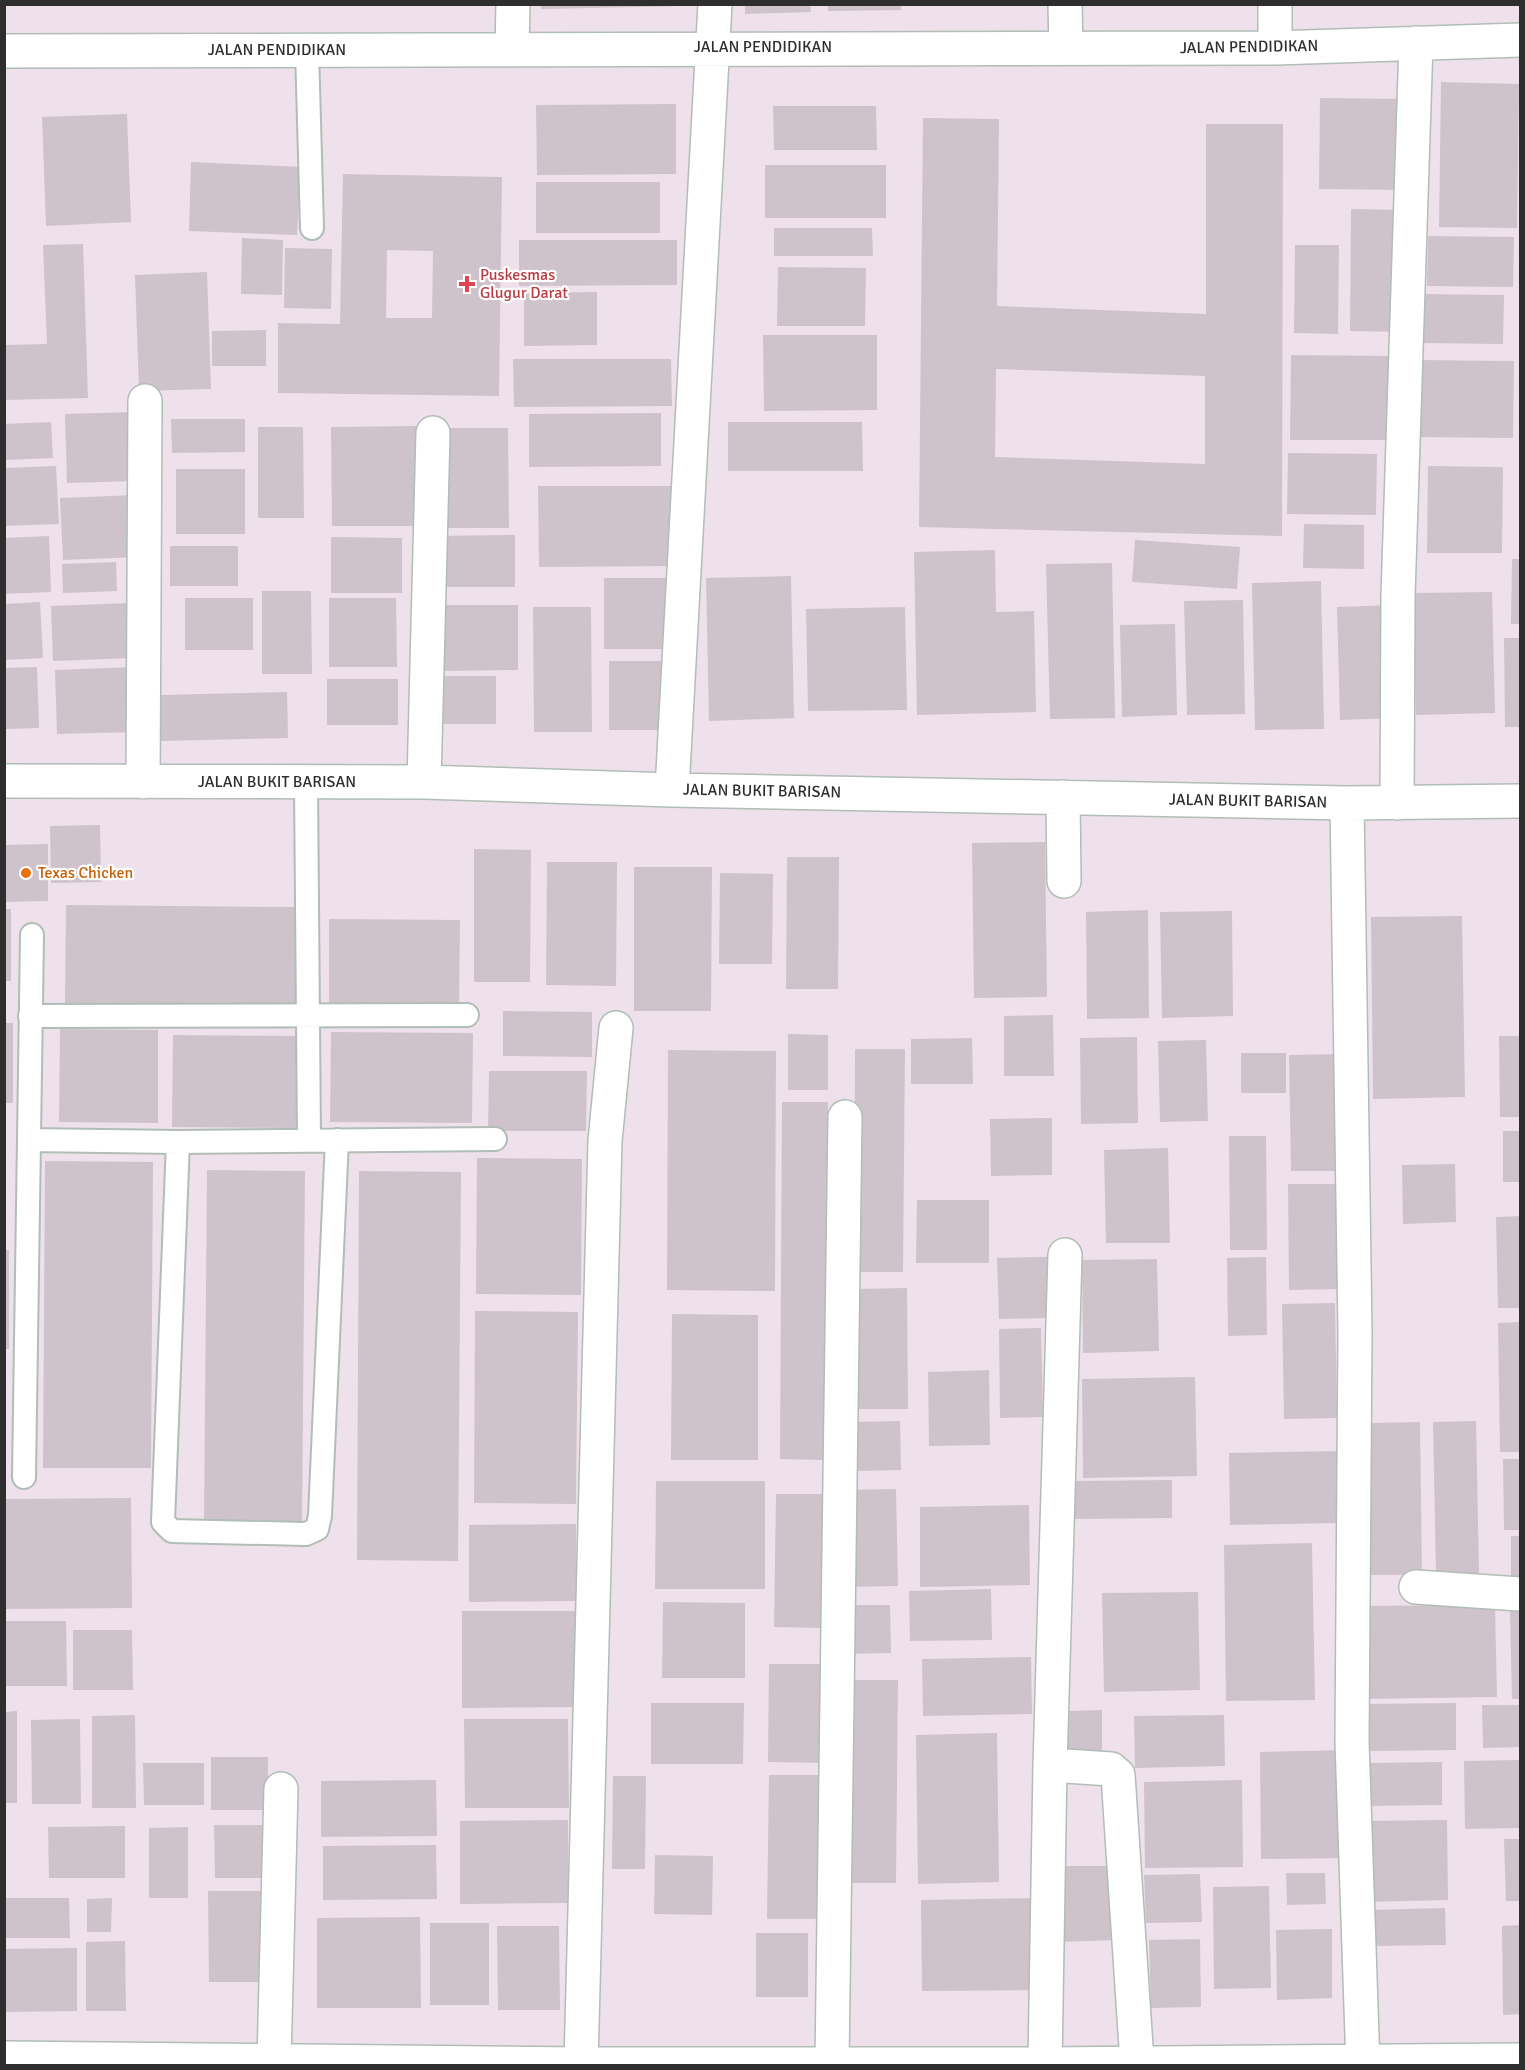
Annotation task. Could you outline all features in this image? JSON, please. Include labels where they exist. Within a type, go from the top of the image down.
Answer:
[{"type":"street","points":[[512,48],[513,4]]},
{"type":"street","points":[[672,790],[715,4]]},
{"type":"street","points":[[1065,4],[1066,48]]},
{"type":"street","points":[[1275,4],[1275,48]]},
{"type":"street","name":"JALAN PENDIDIKAN","points":[[4,51],[713,47],[1275,48],[1521,40]]},
{"type":"street","points":[[1397,803],[1398,596],[1416,43]]},
{"type":"street","points":[[143,782],[145,401]]},
{"type":"street","points":[[424,782],[433,433]]},
{"type":"street","name":"JALAN BUKIT BARISAN","points":[[4,781],[424,782],[672,790],[1347,803],[1521,801]]},
{"type":"street","points":[[1063,796],[1064,881]]},
{"type":"street","points":[[1347,803],[1355,1332],[1352,1742],[1363,2063]]},
{"type":"street","points":[[581,2064],[605,1141],[616,1028]]},
{"type":"street","points":[[832,2063],[845,1117]]},
{"type":"street","points":[[1029,2064],[1050,1765],[1065,1255]]},
{"type":"street","points":[[1416,1587],[1521,1594]]},
{"type":"street","points":[[1050,1765],[1111,1769],[1118,1775],[1137,2062]]},
{"type":"street","points":[[274,2061],[281,1789]]},
{"type":"street","points":[[4,2058],[410,2064],[684,2065],[1137,2062],[1259,2064],[1521,2060]]},
{"type":"lane","points":[[307,50],[312,228]]},
{"type":"lane","points":[[306,783],[310,1016],[309,1140]]},
{"type":"lane","points":[[24,1477],[33,936]]},
{"type":"lane","points":[[30,1016],[467,1015]]},
{"type":"lane","points":[[29,1140],[178,1142],[495,1139]]},
{"type":"lane","points":[[178,1142],[163,1522],[172,1531],[306,1534],[317,1529],[320,1516],[337,1140]]},
{"type":"building","points":[[541,4],[683,4],[683,6],[541,9]]},
{"type":"building","points":[[745,4],[810,4],[811,12],[745,14]]},
{"type":"building","points":[[828,4],[901,4],[901,10],[828,11]]},
{"type":"building","points":[[1441,82],[1519,84],[1517,228],[1439,227]]},
{"type":"building","points":[[1320,98],[1408,99],[1408,190],[1319,189]]},
{"type":"building","points":[[676,104],[676,174],[537,175],[536,105]]},
{"type":"building","points":[[773,106],[876,106],[877,150],[774,150]]},
{"type":"building","points":[[127,114],[131,222],[46,226],[42,117]]},
{"type":"building","points":[[923,118],[999,119],[997,306],[1206,314],[1206,124],[1283,124],[1282,536],[919,527]],"holes":[[[996,369],[1205,376],[1205,464],[995,457]]]},
{"type":"building","points":[[191,162],[301,167],[297,235],[189,231]]},
{"type":"building","points":[[765,165],[886,165],[886,218],[765,218]]},
{"type":"building","name":"Puskesmas Glugur Darat","points":[[343,174],[502,177],[499,396],[278,393],[278,323],[340,324]],"holes":[[[387,250],[433,251],[432,318],[386,318]]]},
{"type":"building","points":[[536,182],[660,182],[660,233],[536,233]]},
{"type":"building","points":[[1351,209],[1405,210],[1403,332],[1350,331]]},
{"type":"building","points":[[774,228],[872,228],[873,256],[774,256]]},
{"type":"building","points":[[1428,236],[1514,237],[1513,287],[1427,286]]},
{"type":"building","points":[[242,238],[283,240],[282,295],[241,294]]},
{"type":"building","points":[[519,240],[677,240],[677,285],[519,286]]},
{"type":"building","points":[[83,244],[88,398],[4,400],[4,345],[47,344],[43,245]]},
{"type":"building","points":[[1295,245],[1339,245],[1338,334],[1294,333]]},
{"type":"building","points":[[285,248],[332,249],[331,309],[284,308]]},
{"type":"building","points":[[778,267],[866,268],[865,326],[777,326]]},
{"type":"building","points":[[207,272],[211,389],[139,391],[135,275]]},
{"type":"building","points":[[597,292],[597,345],[524,346],[524,293]]},
{"type":"building","points":[[1421,294],[1504,295],[1503,344],[1420,343]]},
{"type":"building","points":[[266,330],[266,366],[212,366],[212,331]]},
{"type":"building","points":[[763,335],[877,335],[877,410],[764,411]]},
{"type":"building","points":[[1291,355],[1391,356],[1390,440],[1290,440]]},
{"type":"building","points":[[513,359],[671,359],[672,406],[514,407]]},
{"type":"building","points":[[1414,360],[1514,361],[1513,438],[1412,437]]},
{"type":"building","points":[[134,412],[136,481],[67,483],[65,414]]},
{"type":"building","points":[[661,413],[661,466],[529,467],[529,414]]},
{"type":"building","points":[[171,419],[245,419],[245,452],[172,453]]},
{"type":"building","points":[[51,422],[53,458],[4,460],[4,424]]},
{"type":"building","points":[[728,422],[862,422],[863,471],[728,471]]},
{"type":"building","points":[[417,426],[417,526],[332,526],[331,427]]},
{"type":"building","points":[[258,427],[303,427],[304,518],[258,518]]},
{"type":"building","points":[[440,428],[508,428],[509,528],[440,528]]},
{"type":"building","points":[[1288,453],[1377,454],[1376,515],[1287,514]]},
{"type":"building","points":[[56,466],[59,524],[4,526],[4,468]]},
{"type":"building","points":[[1428,466],[1503,467],[1502,553],[1427,553]]},
{"type":"building","points":[[176,469],[245,469],[245,534],[176,534]]},
{"type":"building","points":[[538,486],[672,486],[672,566],[539,567]]},
{"type":"building","points":[[136,495],[139,557],[63,560],[60,498]]},
{"type":"building","points":[[1304,524],[1364,525],[1364,569],[1303,568]]},
{"type":"building","points":[[515,535],[515,587],[437,587],[437,536]]},
{"type":"building","points":[[49,536],[51,592],[4,594],[4,538]]},
{"type":"building","points":[[331,537],[402,538],[402,593],[331,593]]},
{"type":"building","points":[[1135,540],[1240,547],[1237,589],[1132,582]]},
{"type":"building","points":[[170,546],[238,546],[238,586],[170,586]]},
{"type":"building","points":[[995,550],[996,612],[1034,611],[1036,712],[917,715],[914,552]]},
{"type":"building","points":[[1512,559],[1520,559],[1520,624],[1511,624]]},
{"type":"building","points":[[116,562],[117,591],[63,593],[62,564]]},
{"type":"building","points":[[1112,563],[1115,718],[1050,719],[1046,564]]},
{"type":"building","points":[[791,576],[794,718],[709,721],[706,578]]},
{"type":"building","points":[[604,578],[672,578],[673,649],[604,649]]},
{"type":"building","points":[[1321,581],[1324,729],[1255,730],[1252,583]]},
{"type":"building","points":[[262,591],[311,591],[312,674],[262,674]]},
{"type":"building","points":[[1492,592],[1495,713],[1416,715],[1414,593]]},
{"type":"building","points":[[185,598],[253,598],[253,650],[185,650]]},
{"type":"building","points":[[329,598],[396,598],[397,667],[329,667]]},
{"type":"building","points":[[1243,600],[1245,714],[1187,715],[1184,601]]},
{"type":"building","points":[[40,602],[43,658],[4,660],[4,604]]},
{"type":"building","points":[[131,603],[133,658],[53,661],[51,606]]},
{"type":"building","points":[[440,605],[518,605],[518,670],[440,671]]},
{"type":"building","points":[[1395,605],[1396,718],[1340,720],[1337,607]]},
{"type":"building","points":[[533,607],[591,607],[592,732],[534,732]]},
{"type":"building","points":[[905,607],[907,710],[808,711],[806,609]]},
{"type":"building","points":[[1175,624],[1177,715],[1122,717],[1120,625]]},
{"type":"building","points":[[1504,638],[1520,638],[1520,727],[1505,727]]},
{"type":"building","points":[[609,661],[664,661],[665,730],[609,730]]},
{"type":"building","points":[[37,667],[39,728],[4,729],[4,668]]},
{"type":"building","points":[[135,667],[137,732],[57,734],[55,670]]},
{"type":"building","points":[[438,676],[496,676],[496,724],[438,724]]},
{"type":"building","points":[[327,679],[398,679],[398,725],[327,725]]},
{"type":"building","points":[[287,692],[288,738],[159,741],[158,695]]},
{"type":"building","points":[[100,825],[101,882],[51,883],[50,826]]},
{"type":"building","points":[[1045,842],[1047,997],[974,998],[972,843]]},
{"type":"building","name":"Texas Chicken","points":[[48,844],[48,901],[4,902],[4,845]]},
{"type":"building","points":[[474,849],[531,850],[530,982],[474,982]]},
{"type":"building","points":[[787,857],[839,857],[838,989],[786,989]]},
{"type":"building","points":[[547,862],[617,862],[616,986],[546,985]]},
{"type":"building","points":[[634,867],[712,867],[711,1011],[634,1011]]},
{"type":"building","points":[[720,873],[773,874],[772,964],[719,964]]},
{"type":"building","points":[[66,905],[296,907],[295,1006],[65,1004]]},
{"type":"building","points":[[4,909],[11,909],[11,981],[4,981]]},
{"type":"building","points":[[1148,910],[1149,1018],[1087,1019],[1086,912]]},
{"type":"building","points":[[1232,911],[1233,1016],[1162,1018],[1160,912]]},
{"type":"building","points":[[1462,916],[1465,1097],[1373,1099],[1371,917]]},
{"type":"building","points":[[329,919],[460,920],[459,1006],[329,1005]]},
{"type":"building","points":[[503,1011],[592,1012],[592,1057],[503,1056]]},
{"type":"building","points":[[1053,1015],[1054,1076],[1004,1076],[1004,1016]]},
{"type":"building","points":[[4,1023],[13,1023],[13,1103],[4,1103]]},
{"type":"building","points":[[60,1029],[158,1030],[158,1123],[59,1122]]},
{"type":"building","points":[[331,1032],[473,1033],[472,1123],[330,1122]]},
{"type":"building","points":[[788,1034],[828,1035],[828,1090],[788,1090]]},
{"type":"building","points":[[173,1035],[302,1036],[301,1128],[172,1127]]},
{"type":"building","points":[[1499,1036],[1520,1036],[1520,1117],[1500,1117]]},
{"type":"building","points":[[1137,1037],[1138,1123],[1081,1124],[1080,1038]]},
{"type":"building","points":[[972,1038],[973,1084],[911,1084],[911,1039]]},
{"type":"building","points":[[1206,1040],[1208,1121],[1160,1122],[1158,1041]]},
{"type":"building","points":[[855,1049],[905,1049],[903,1272],[854,1272]]},
{"type":"building","points":[[668,1050],[776,1051],[775,1291],[667,1290]]},
{"type":"building","points":[[1241,1053],[1286,1053],[1286,1093],[1241,1093]]},
{"type":"building","points":[[1338,1054],[1340,1171],[1291,1171],[1289,1055]]},
{"type":"building","points":[[489,1071],[587,1071],[586,1131],[488,1131]]},
{"type":"building","points":[[782,1102],[828,1102],[825,1460],[780,1459]]},
{"type":"building","points":[[1052,1118],[1052,1175],[991,1176],[990,1119]]},
{"type":"building","points":[[1503,1131],[1520,1131],[1520,1182],[1503,1182]]},
{"type":"building","points":[[1229,1136],[1266,1136],[1267,1250],[1230,1250]]},
{"type":"building","points":[[1168,1148],[1170,1243],[1106,1243],[1104,1150]]},
{"type":"building","points":[[477,1158],[582,1159],[581,1295],[476,1294]]},
{"type":"building","points":[[45,1161],[153,1162],[151,1468],[43,1468]]},
{"type":"building","points":[[1455,1164],[1456,1222],[1403,1224],[1402,1165]]},
{"type":"building","points":[[207,1170],[305,1171],[302,1527],[204,1527]]},
{"type":"building","points":[[359,1171],[461,1172],[458,1561],[357,1560]]},
{"type":"building","points":[[1288,1184],[1340,1184],[1342,1289],[1289,1290]]},
{"type":"building","points":[[917,1200],[989,1200],[989,1263],[916,1263]]},
{"type":"building","points":[[1520,1216],[1520,1308],[1498,1308],[1496,1217]]},
{"type":"building","points":[[4,1250],[9,1250],[9,1349],[4,1349]]},
{"type":"building","points":[[1047,1257],[1048,1318],[999,1319],[997,1258]]},
{"type":"building","points":[[1266,1257],[1267,1335],[1228,1336],[1227,1258]]},
{"type":"building","points":[[1157,1259],[1159,1351],[1083,1353],[1082,1260]]},
{"type":"building","points":[[907,1288],[908,1409],[855,1409],[853,1289]]},
{"type":"building","points":[[1335,1303],[1337,1418],[1284,1419],[1282,1304]]},
{"type":"building","points":[[475,1311],[578,1312],[576,1504],[474,1503]]},
{"type":"building","points":[[672,1314],[758,1315],[758,1460],[671,1460]]},
{"type":"building","points":[[1520,1322],[1520,1452],[1500,1452],[1498,1323]]},
{"type":"building","points":[[1041,1328],[1043,1417],[1000,1418],[999,1329]]},
{"type":"building","points":[[989,1370],[990,1445],[929,1446],[928,1372]]},
{"type":"building","points":[[1195,1377],[1197,1476],[1083,1478],[1082,1379]]},
{"type":"building","points":[[900,1421],[901,1470],[856,1471],[855,1422]]},
{"type":"building","points":[[1476,1421],[1479,1574],[1436,1575],[1433,1422]]},
{"type":"building","points":[[1420,1422],[1422,1575],[1369,1575],[1367,1423]]},
{"type":"building","points":[[1339,1451],[1340,1523],[1230,1525],[1229,1453]]},
{"type":"building","points":[[1503,1459],[1520,1459],[1520,1530],[1504,1530]]},
{"type":"building","points":[[1172,1480],[1172,1518],[1071,1519],[1071,1481]]},
{"type":"building","points":[[656,1481],[765,1481],[765,1589],[655,1589]]},
{"type":"building","points":[[896,1489],[898,1586],[844,1587],[842,1490]]},
{"type":"building","points":[[776,1494],[823,1494],[823,1628],[774,1627]]},
{"type":"building","points":[[131,1498],[132,1608],[4,1609],[4,1499]]},
{"type":"building","points":[[1029,1505],[1030,1585],[920,1587],[920,1507]]},
{"type":"building","points":[[576,1524],[576,1601],[469,1602],[469,1525]]},
{"type":"building","points":[[1511,1536],[1520,1536],[1520,1581],[1511,1581]]},
{"type":"building","points":[[1312,1543],[1315,1700],[1226,1701],[1224,1545]]},
{"type":"building","points":[[991,1589],[992,1640],[910,1641],[909,1591]]},
{"type":"building","points":[[1198,1592],[1200,1690],[1104,1692],[1102,1593]]},
{"type":"building","points":[[663,1602],[745,1603],[745,1678],[662,1678]]},
{"type":"building","points":[[846,1605],[890,1605],[891,1653],[847,1654]]},
{"type":"building","points":[[1495,1605],[1497,1697],[1361,1699],[1360,1606]]},
{"type":"building","points":[[462,1611],[576,1611],[577,1707],[462,1708]]},
{"type":"building","points":[[1510,1611],[1520,1611],[1520,1699],[1512,1699]]},
{"type":"building","points":[[4,1621],[66,1621],[67,1686],[4,1686]]},
{"type":"building","points":[[73,1630],[132,1630],[133,1690],[73,1690]]},
{"type":"building","points":[[1031,1657],[1032,1714],[923,1716],[922,1659]]},
{"type":"building","points":[[769,1664],[828,1664],[827,1763],[768,1762]]},
{"type":"building","points":[[848,1680],[898,1680],[896,1883],[847,1883]]},
{"type":"building","points":[[651,1703],[744,1703],[743,1764],[651,1764]]},
{"type":"building","points":[[1456,1703],[1456,1750],[1366,1751],[1365,1704]]},
{"type":"building","points":[[1482,1705],[1520,1705],[1520,1747],[1483,1748]]},
{"type":"building","points":[[1102,1710],[1102,1765],[1065,1765],[1064,1711]]},
{"type":"building","points":[[17,1711],[17,1803],[4,1803],[4,1712]]},
{"type":"building","points":[[135,1715],[136,1808],[92,1808],[92,1716]]},
{"type":"building","points":[[1224,1715],[1225,1766],[1135,1768],[1134,1716]]},
{"type":"building","points":[[80,1719],[81,1804],[32,1804],[31,1720]]},
{"type":"building","points":[[464,1719],[568,1719],[569,1808],[465,1808]]},
{"type":"building","points":[[997,1733],[999,1882],[918,1884],[916,1735]]},
{"type":"building","points":[[1346,1750],[1348,1858],[1261,1859],[1260,1752]]},
{"type":"building","points":[[211,1757],[268,1757],[268,1810],[211,1810]]},
{"type":"building","points":[[1520,1760],[1520,1828],[1465,1829],[1464,1761]]},
{"type":"building","points":[[1442,1762],[1442,1805],[1367,1806],[1367,1763]]},
{"type":"building","points":[[143,1763],[204,1763],[204,1805],[144,1805]]},
{"type":"building","points":[[769,1775],[824,1775],[823,1919],[767,1919]]},
{"type":"building","points":[[613,1776],[646,1776],[645,1869],[612,1869]]},
{"type":"building","points":[[436,1780],[437,1836],[321,1837],[321,1781]]},
{"type":"building","points":[[1242,1780],[1243,1867],[1145,1868],[1144,1782]]},
{"type":"building","points":[[568,1820],[568,1903],[460,1904],[460,1821]]},
{"type":"building","points":[[1447,1820],[1448,1900],[1366,1902],[1365,1821]]},
{"type":"building","points":[[214,1825],[264,1825],[264,1878],[215,1878]]},
{"type":"building","points":[[125,1826],[125,1878],[49,1878],[48,1827]]},
{"type":"building","points":[[188,1827],[188,1898],[149,1898],[149,1828]]},
{"type":"building","points":[[1504,1839],[1520,1839],[1520,1901],[1506,1901]]},
{"type":"building","points":[[436,1845],[437,1899],[323,1900],[323,1846]]},
{"type":"building","points":[[655,1855],[713,1856],[712,1915],[654,1914]]},
{"type":"building","points":[[1057,1866],[1120,1866],[1121,1940],[1058,1942]]},
{"type":"building","points":[[1286,1873],[1325,1873],[1326,1904],[1287,1905]]},
{"type":"building","points":[[1200,1874],[1202,1922],[1146,1923],[1144,1875]]},
{"type":"building","points":[[1269,1886],[1271,1988],[1214,1989],[1213,1887]]},
{"type":"building","points":[[208,1891],[264,1891],[265,1982],[209,1982]]},
{"type":"building","points":[[5,1898],[69,1898],[70,1938],[5,1938]]},
{"type":"building","points":[[112,1898],[111,1932],[87,1932],[87,1899]]},
{"type":"building","points":[[1038,1898],[1040,1990],[922,1991],[921,1900]]},
{"type":"building","points":[[1445,1908],[1446,1945],[1371,1946],[1370,1910]]},
{"type":"building","points":[[420,1917],[421,2008],[317,2008],[317,1918]]},
{"type":"building","points":[[430,1923],[489,1923],[489,2005],[430,2005]]},
{"type":"building","points":[[1520,1925],[1520,2014],[1503,2015],[1502,1926]]},
{"type":"building","points":[[497,1926],[559,1926],[560,2010],[498,2010]]},
{"type":"building","points":[[1332,1929],[1332,1998],[1277,2000],[1276,1930]]},
{"type":"building","points":[[756,1933],[808,1933],[808,1997],[756,1997]]},
{"type":"building","points":[[1200,1939],[1201,2007],[1151,2008],[1149,1940]]},
{"type":"building","points":[[125,1941],[126,2011],[86,2011],[86,1942]]},
{"type":"building","points":[[77,1948],[77,2011],[4,2012],[4,1949]]},
{"type":"place","name":"Puskesmas Glugur Darat","points":[[467,284]]},
{"type":"place","name":"Texas Chicken","points":[[26,873]]}]
